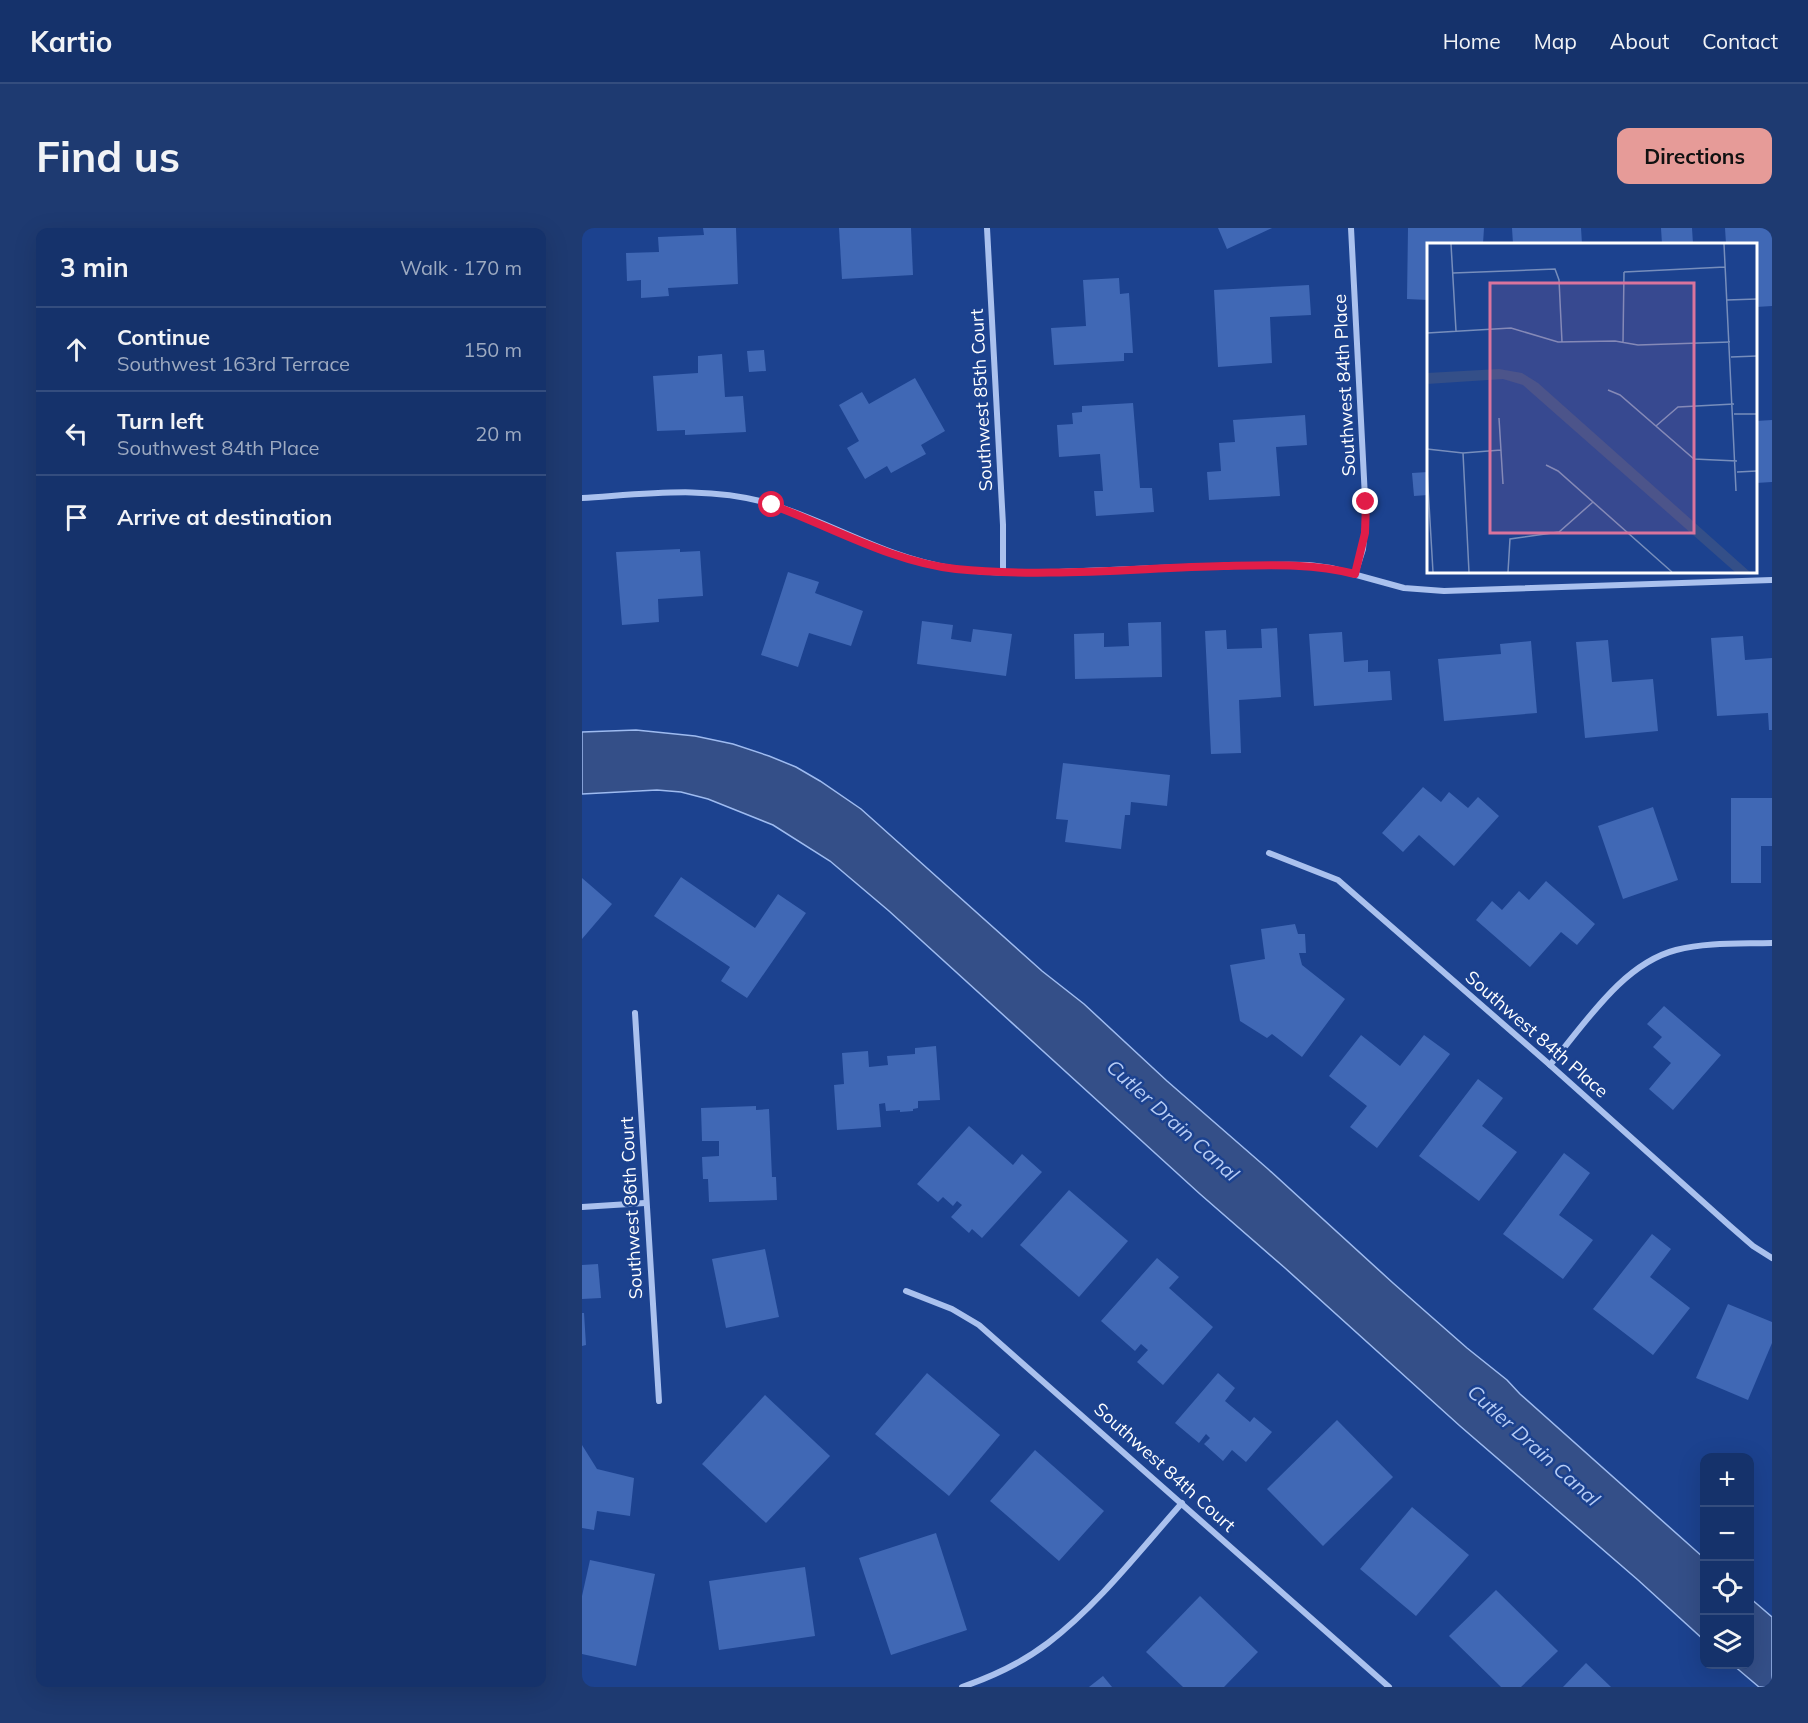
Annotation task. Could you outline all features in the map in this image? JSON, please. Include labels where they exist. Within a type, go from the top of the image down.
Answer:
[{"type":"street","name":"Southwest 85th Court","points":[[987,228],[1003,525],[1003,571]]},
{"type":"street","name":"Southwest 84th Place","points":[[1351,228],[1366,517],[1363,549],[1355,574]]},
{"type":"street","points":[[582,498],[688,491],[731,494],[772,505],[874,546],[930,565],[977,571],[1062,572],[1287,565],[1331,568],[1404,588],[1444,591],[1772,580]]},
{"type":"street","name":"Southwest 84th Place","points":[[1269,853],[1338,880],[1550,1065],[1745,1240],[1772,1258]]},
{"type":"street","points":[[1550,1065],[1615,988],[1632,971],[1651,959],[1675,950],[1695,946],[1772,943]]},
{"type":"street","name":"Southwest 86th Court","points":[[635,1013],[659,1401]]},
{"type":"street","points":[[582,1207],[645,1203]]},
{"type":"street","name":"Southwest 84th Court","points":[[906,1291],[952,1310],[979,1325],[1389,1687]]},
{"type":"street","points":[[962,1687],[982,1680],[1048,1644],[1101,1593],[1182,1503]]},
{"type":"water","name":"Cutler Drain Canal","points":[[636,730],[695,736],[733,744],[796,767],[861,809],[1042,971],[1084,1004],[1393,1283],[1507,1380],[1700,1554],[1700,1636],[1460,1426],[1200,1194],[889,911],[830,861],[773,825],[708,799],[681,792],[657,790],[582,794],[582,732]]},
{"type":"water","points":[[1754,1601],[1772,1617],[1772,1687],[1759,1687],[1738,1669],[1754,1669]]},
{"type":"building","points":[[703,228],[736,228],[738,284],[668,288],[669,296],[641,298],[641,280],[627,281],[626,253],[659,252],[658,237],[704,235]]},
{"type":"building","points":[[839,228],[911,228],[913,275],[842,279]]},
{"type":"building","points":[[1218,228],[1272,228],[1227,249]]},
{"type":"building","points":[[1408,228],[1484,228],[1483,243],[1427,243],[1427,300],[1407,299]]},
{"type":"building","points":[[1512,228],[1581,228],[1582,243],[1513,243]]},
{"type":"building","points":[[1661,228],[1692,228],[1693,243],[1662,243]]},
{"type":"building","points":[[1725,228],[1772,228],[1772,306],[1757,307],[1757,243],[1726,243]]},
{"type":"building","points":[[1119,278],[1120,294],[1129,293],[1133,353],[1124,353],[1124,361],[1054,365],[1051,328],[1086,326],[1083,280]]},
{"type":"building","points":[[1309,285],[1311,315],[1270,317],[1272,363],[1218,367],[1214,290]]},
{"type":"building","points":[[764,350],[766,371],[749,372],[747,351]]},
{"type":"building","points":[[722,354],[725,397],[743,396],[746,432],[685,435],[685,430],[657,431],[653,376],[698,373],[698,356]]},
{"type":"building","points":[[915,378],[945,431],[921,445],[926,454],[891,473],[887,466],[865,479],[847,448],[859,441],[839,405],[862,392],[869,404]]},
{"type":"building","points":[[1133,403],[1140,488],[1152,488],[1154,512],[1096,516],[1094,491],[1103,491],[1100,454],[1059,457],[1057,425],[1073,424],[1072,413],[1082,412],[1082,406]]},
{"type":"building","points":[[1305,415],[1307,445],[1276,447],[1280,496],[1209,500],[1207,472],[1221,471],[1219,443],[1235,442],[1233,420]]},
{"type":"building","points":[[1772,420],[1772,482],[1757,483],[1757,421]]},
{"type":"building","points":[[1427,472],[1427,495],[1414,496],[1412,473]]},
{"type":"building","points":[[680,549],[680,552],[700,551],[703,596],[658,599],[659,622],[622,625],[616,552]]},
{"type":"building","points":[[788,572],[819,582],[815,593],[863,611],[851,646],[809,633],[798,667],[761,655]]},
{"type":"building","points":[[922,621],[953,625],[951,639],[971,642],[973,629],[1012,634],[1006,676],[917,664]]},
{"type":"building","points":[[1161,622],[1162,677],[1075,679],[1074,634],[1104,633],[1104,647],[1129,646],[1128,623]]},
{"type":"building","points":[[1277,628],[1281,697],[1239,700],[1241,753],[1211,754],[1205,631],[1226,630],[1227,649],[1262,648],[1261,629]]},
{"type":"building","points":[[1342,632],[1344,662],[1368,660],[1368,672],[1390,671],[1392,700],[1314,706],[1309,634]]},
{"type":"building","points":[[1743,636],[1745,660],[1772,658],[1772,730],[1769,730],[1768,713],[1717,716],[1711,638]]},
{"type":"building","points":[[1608,640],[1612,682],[1653,679],[1658,731],[1585,738],[1576,642]]},
{"type":"building","points":[[1531,641],[1537,713],[1444,721],[1438,659],[1501,654],[1500,644]]},
{"type":"building","points":[[1063,763],[1170,775],[1167,806],[1131,802],[1130,815],[1125,815],[1121,849],[1065,842],[1068,820],[1056,819]]},
{"type":"building","points":[[1423,787],[1441,802],[1449,792],[1468,808],[1478,797],[1499,816],[1454,866],[1419,835],[1403,852],[1382,833]]},
{"type":"building","points":[[1731,798],[1772,798],[1772,846],[1761,846],[1761,883],[1731,883]]},
{"type":"building","points":[[1653,807],[1678,880],[1623,899],[1598,826]]},
{"type":"building","points":[[681,877],[755,928],[778,894],[806,913],[747,998],[721,981],[730,967],[654,916]]},
{"type":"building","points":[[582,878],[612,904],[582,939]]},
{"type":"building","points":[[1546,881],[1595,924],[1577,945],[1561,932],[1530,967],[1476,920],[1492,901],[1502,910],[1519,891],[1529,900]]},
{"type":"building","points":[[1295,924],[1298,934],[1305,934],[1306,953],[1299,953],[1302,965],[1345,999],[1302,1057],[1272,1034],[1267,1038],[1240,1021],[1230,965],[1265,959],[1261,929]]},
{"type":"building","points":[[1664,1006],[1721,1055],[1673,1110],[1649,1089],[1671,1063],[1653,1047],[1662,1037],[1647,1024]]},
{"type":"building","points":[[1361,1035],[1400,1066],[1424,1035],[1450,1054],[1377,1148],[1350,1127],[1367,1106],[1329,1076]]},
{"type":"building","points":[[936,1046],[940,1100],[918,1101],[918,1108],[913,1111],[900,1112],[900,1110],[886,1111],[885,1103],[879,1104],[881,1127],[837,1130],[834,1085],[844,1084],[842,1053],[868,1051],[869,1067],[888,1065],[887,1056],[915,1054],[915,1048]]},
{"type":"building","points":[[1478,1079],[1503,1098],[1482,1126],[1517,1152],[1479,1201],[1419,1156]]},
{"type":"building","points":[[756,1106],[756,1110],[769,1109],[772,1177],[776,1177],[777,1200],[709,1202],[708,1179],[703,1179],[702,1157],[719,1156],[719,1141],[702,1141],[701,1108]]},
{"type":"building","points":[[969,1126],[1013,1165],[1022,1154],[1042,1172],[982,1238],[972,1229],[969,1233],[951,1217],[962,1205],[957,1201],[953,1206],[943,1197],[938,1202],[917,1184]]},
{"type":"building","points":[[1564,1153],[1590,1173],[1559,1215],[1593,1240],[1563,1279],[1503,1234]]},
{"type":"building","points":[[1069,1190],[1128,1241],[1079,1297],[1020,1245]]},
{"type":"building","points":[[1652,1234],[1671,1249],[1650,1277],[1690,1308],[1653,1355],[1593,1309]]},
{"type":"building","points":[[765,1249],[779,1317],[726,1328],[712,1259]]},
{"type":"building","points":[[1157,1258],[1179,1277],[1169,1288],[1213,1327],[1163,1385],[1137,1362],[1148,1350],[1141,1344],[1135,1351],[1101,1321]]},
{"type":"building","points":[[598,1264],[601,1298],[582,1299],[582,1265]]},
{"type":"building","points":[[1728,1304],[1772,1322],[1772,1343],[1748,1400],[1696,1378]]},
{"type":"building","points":[[582,1313],[584,1313],[586,1345],[582,1346]]},
{"type":"building","points":[[927,1373],[1000,1435],[949,1496],[875,1434]]},
{"type":"building","points":[[1218,1373],[1235,1388],[1225,1401],[1250,1422],[1254,1417],[1272,1432],[1246,1462],[1232,1450],[1223,1461],[1204,1444],[1210,1438],[1206,1434],[1199,1443],[1175,1423]]},
{"type":"building","points":[[765,1395],[830,1456],[766,1523],[702,1464]]},
{"type":"building","points":[[1337,1420],[1393,1477],[1323,1546],[1267,1489]]},
{"type":"building","points":[[582,1445],[597,1469],[634,1478],[630,1516],[597,1511],[594,1530],[582,1528]]},
{"type":"building","points":[[1035,1450],[1104,1511],[1059,1561],[990,1501]]},
{"type":"building","points":[[1412,1507],[1469,1555],[1416,1616],[1360,1569]]},
{"type":"building","points":[[936,1533],[967,1630],[891,1655],[859,1558]]},
{"type":"building","points":[[590,1560],[655,1574],[636,1666],[582,1654],[582,1596]]},
{"type":"building","points":[[805,1567],[815,1636],[719,1650],[709,1581]]},
{"type":"building","points":[[1496,1590],[1558,1651],[1521,1687],[1501,1687],[1449,1636]]},
{"type":"building","points":[[1200,1596],[1258,1652],[1224,1687],[1183,1687],[1146,1652]]},
{"type":"building","points":[[1586,1663],[1611,1687],[1563,1687]]},
{"type":"building","points":[[1103,1676],[1112,1687],[1089,1687]]},
{"type":"route","points":[[772,505],[902,556],[930,565],[977,571],[1062,572],[1287,565],[1331,568],[1355,574],[1363,549],[1366,502]]}]
